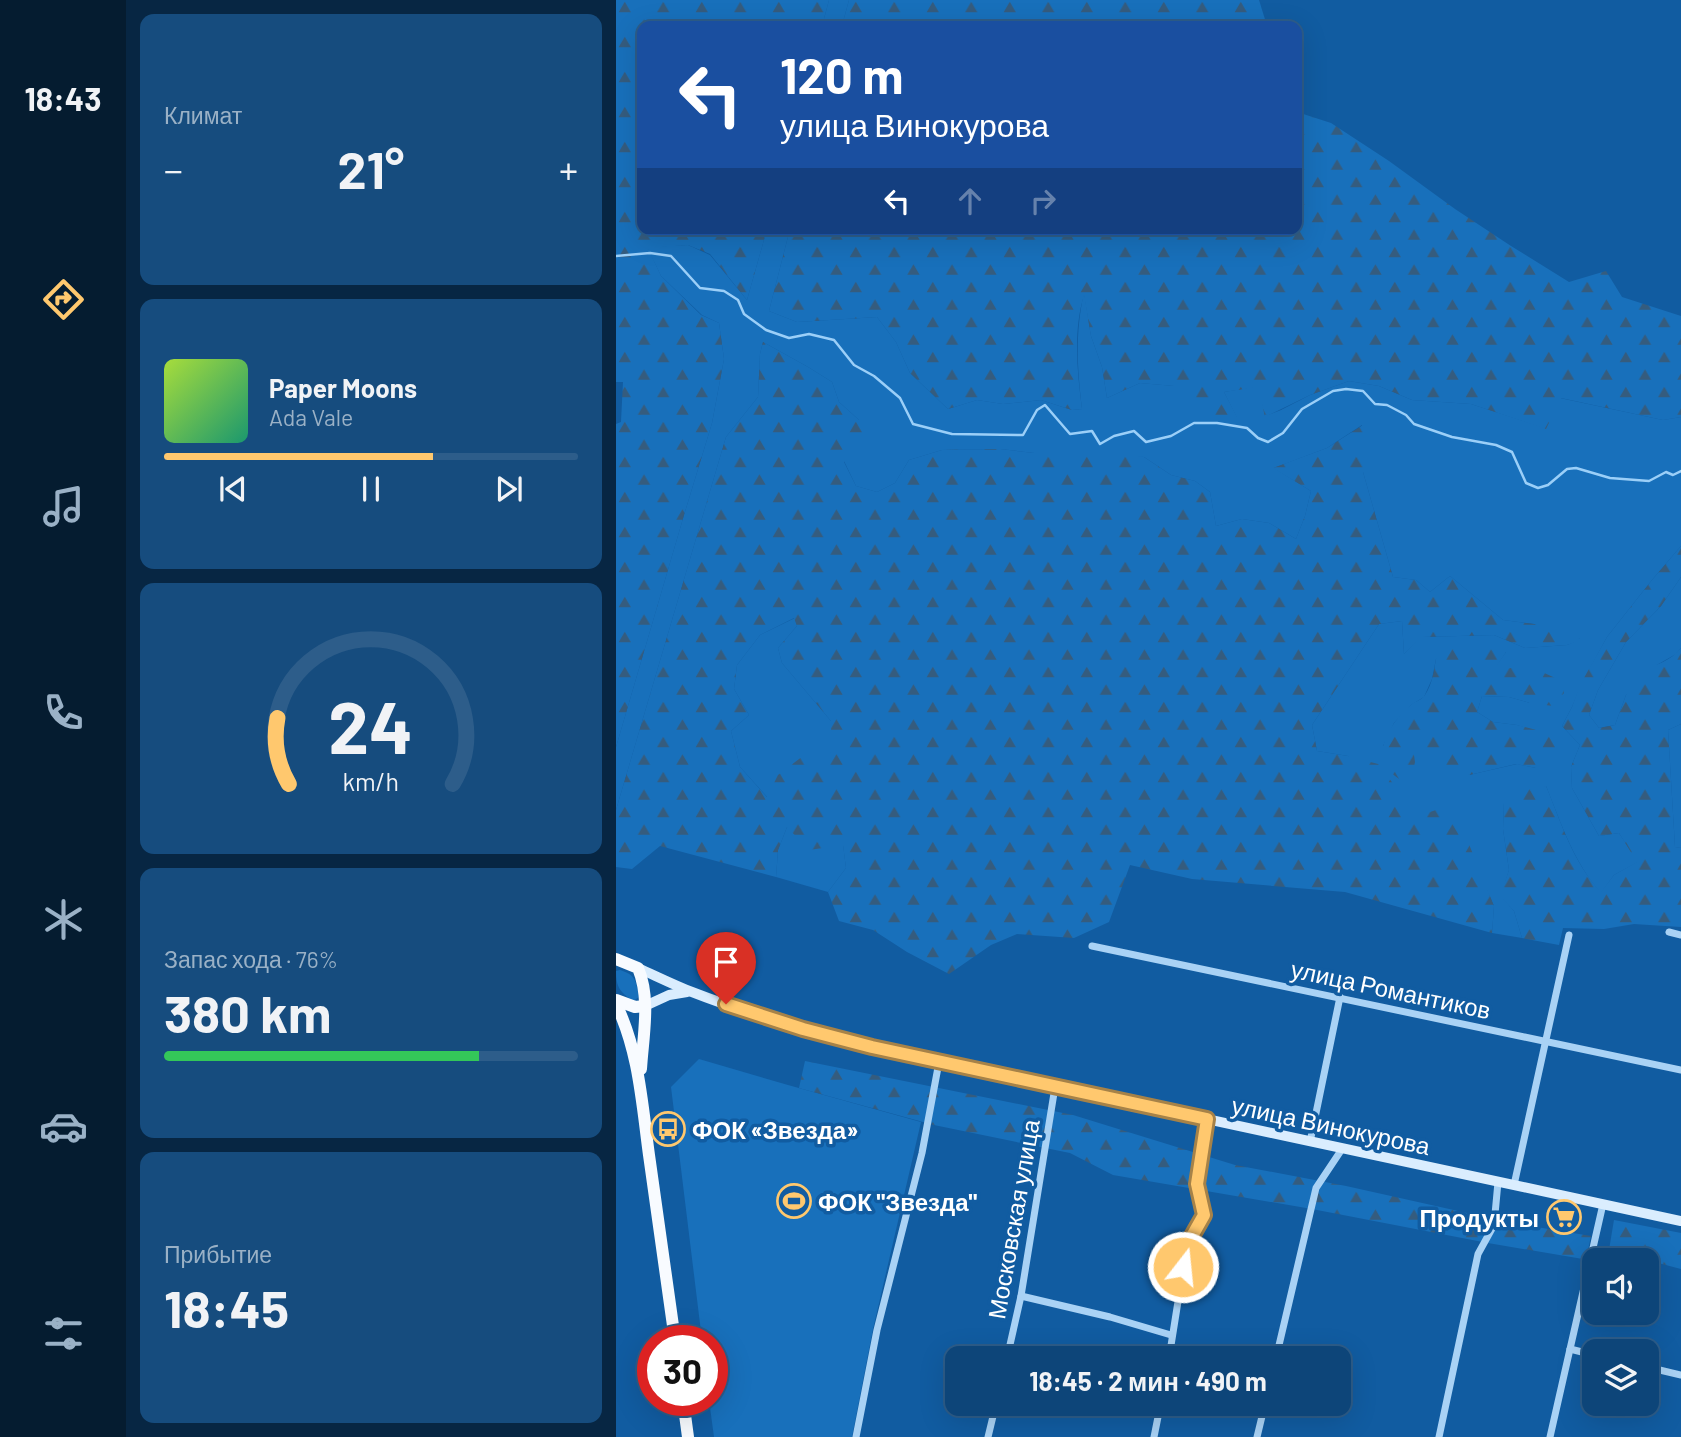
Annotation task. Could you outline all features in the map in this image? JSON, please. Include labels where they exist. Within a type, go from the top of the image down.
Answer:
[{"type":"main road","points":[[618,961],[638,968],[644,982],[640,1086]]},
{"type":"main road","name":"улица Винокурова","points":[[638,968],[690,992],[803,1029],[939,1062],[1681,1221]]},
{"type":"main road","points":[[616,1002],[635,1007],[645,1006],[669,995],[690,992]]},
{"type":"main road","points":[[616,1002],[629,1034],[640,1086],[673,1325]]},
{"type":"main road","points":[[685,1416],[688,1437]]},
{"type":"street","points":[[1669,932],[1681,935]]},
{"type":"street","points":[[1514,1185],[1569,935]]},
{"type":"street","name":"улица Романтиков","points":[[1092,946],[1681,1070]]},
{"type":"street","points":[[1310,1142],[1340,997]]},
{"type":"street","points":[[856,1437],[877,1330],[922,1153],[939,1062]]},
{"type":"street","name":"Московская улица","points":[[1010,1346],[1021,1296],[1055,1087]]},
{"type":"street","points":[[1170,1346],[1187,1245],[1204,1215],[1197,1184],[1207,1119]]},
{"type":"street","points":[[1279,1346],[1316,1188],[1342,1149]]},
{"type":"street","points":[[1439,1437],[1478,1254],[1493,1224],[1498,1182]]},
{"type":"street","points":[[1550,1437],[1603,1205]]},
{"type":"street","points":[[1021,1296],[1171,1335]]},
{"type":"street","points":[[1570,1349],[1582,1352]]},
{"type":"street","points":[[1659,1369],[1681,1374]]},
{"type":"street","points":[[988,1437],[993,1416]]},
{"type":"street","points":[[1154,1437],[1158,1416]]},
{"type":"street","points":[[1257,1437],[1262,1416]]},
{"type":"green space","points":[[616,0],[829,0],[823,21],[637,21],[637,235],[765,235],[747,300],[710,254],[688,245],[648,248],[661,276],[701,315],[719,323],[724,359],[712,423],[616,747],[616,424],[621,422],[623,382],[616,382]]},
{"type":"green space","points":[[829,0],[849,0],[843,21],[823,21]]},
{"type":"green space","points":[[849,0],[1259,0],[1265,21],[843,21]]},
{"type":"green space","points":[[1302,114],[1331,123],[1455,209],[1569,282],[1606,271],[1622,297],[1681,316],[1681,417],[1663,420],[1561,398],[1546,429],[1471,404],[1412,400],[1379,386],[1349,381],[1310,395],[1265,417],[1258,387],[1224,392],[1238,419],[1190,412],[1174,386],[1140,383],[1107,398],[1102,367],[1091,336],[1084,295],[1077,337],[1082,409],[1072,410],[1041,400],[1003,404],[977,400],[948,409],[910,373],[896,342],[877,317],[797,322],[769,311],[788,235],[1302,235]]},
{"type":"green space","points":[[765,235],[788,235],[769,311],[797,322],[877,317],[896,342],[910,373],[948,409],[977,400],[1003,404],[1041,400],[1072,410],[1082,409],[1078,350],[1084,292],[1091,336],[1102,367],[1107,398],[1140,383],[1175,386],[1237,418],[1224,392],[1259,386],[1265,416],[1349,381],[1379,386],[1412,400],[1471,404],[1545,428],[1560,398],[1663,420],[1681,417],[1681,546],[1607,637],[1562,726],[1580,745],[1571,767],[1572,788],[1599,836],[1619,833],[1638,862],[1614,875],[1601,893],[1576,856],[1546,786],[1504,803],[1503,829],[1509,870],[1501,896],[1514,911],[1522,938],[1492,933],[1494,906],[1477,868],[1348,756],[1317,751],[1312,725],[1379,624],[1402,621],[1404,654],[1421,637],[1494,635],[1525,648],[1567,645],[1580,639],[1534,624],[1503,620],[1450,576],[1430,592],[1416,580],[1393,577],[1363,472],[1362,425],[1327,448],[1274,468],[1311,491],[1296,539],[1269,523],[1242,519],[1216,526],[1210,492],[1195,481],[1171,475],[1144,457],[1034,453],[1000,449],[942,450],[909,460],[895,483],[877,492],[856,486],[844,461],[859,420],[839,402],[832,382],[763,342],[758,397],[726,437],[616,810],[616,747],[712,423],[724,359],[719,323],[702,315],[661,276],[647,247],[688,245],[710,255],[747,300]],"holes":[[[1506,652],[1493,670],[1530,703],[1509,697],[1482,696],[1477,712],[1493,722],[1532,730],[1536,768],[1517,764],[1469,775],[1416,731],[1383,746],[1394,723],[1411,705],[1424,697],[1432,679],[1436,659]]]},
{"type":"green space","points":[[763,342],[832,382],[839,402],[867,430],[844,462],[856,486],[877,492],[895,483],[909,460],[942,450],[1116,453],[1144,457],[1171,475],[1195,481],[1210,492],[1216,526],[1242,519],[1269,523],[1296,539],[1311,491],[1273,468],[1327,448],[1363,425],[1363,472],[1393,577],[1416,580],[1430,592],[1450,576],[1503,620],[1566,628],[1581,640],[1567,645],[1525,648],[1494,635],[1422,637],[1404,654],[1402,621],[1379,624],[1312,725],[1317,751],[1378,764],[1418,816],[1445,807],[1462,827],[1494,906],[1492,933],[1345,892],[1192,879],[1130,865],[1109,922],[1074,938],[1017,934],[991,945],[949,974],[873,930],[839,921],[828,892],[846,868],[843,845],[809,850],[787,827],[778,850],[776,877],[660,846],[632,869],[616,867],[616,810],[726,437],[758,397]],"holes":[[[794,618],[797,626],[778,648],[782,663],[831,721],[831,752],[803,756],[778,775],[767,797],[740,767],[731,731],[749,715],[734,689],[737,665],[760,635]]]},
{"type":"green space","points":[[1681,546],[1681,577],[1661,606],[1626,642],[1598,690],[1589,715],[1599,728],[1615,725],[1626,695],[1643,668],[1664,662],[1681,648],[1681,724],[1668,730],[1675,847],[1681,848],[1681,927],[1634,924],[1604,929],[1563,928],[1559,945],[1522,938],[1514,911],[1500,896],[1509,870],[1503,829],[1504,802],[1520,788],[1546,786],[1575,855],[1601,892],[1614,875],[1637,862],[1619,833],[1599,836],[1572,788],[1571,767],[1580,745],[1562,726],[1580,685],[1607,637]]},
{"type":"green space","points":[[1681,577],[1681,648],[1655,666],[1626,695],[1615,725],[1599,728],[1589,715],[1598,690],[1626,642],[1661,606]]},
{"type":"green space","points":[[795,618],[797,626],[778,648],[782,663],[831,721],[831,752],[768,798],[740,767],[731,731],[749,715],[734,689],[737,665],[760,635]]},
{"type":"green space","points":[[1460,644],[1506,652],[1494,670],[1529,666],[1564,682],[1564,693],[1553,706],[1509,697],[1482,696],[1477,712],[1493,722],[1556,735],[1557,751],[1536,768],[1516,764],[1469,775],[1453,772],[1427,759],[1416,732],[1411,734],[1415,762],[1410,785],[1394,775],[1383,760],[1386,737],[1401,715],[1425,695],[1436,659]]},
{"type":"green space","points":[[1681,724],[1681,848],[1675,847],[1668,730]]},
{"type":"green space","points":[[787,827],[843,844],[846,868],[828,892],[776,877],[778,850]]},
{"type":"green space","points":[[616,971],[629,974],[636,983],[639,997],[633,1001],[618,985]]},
{"type":"green space","name":"ФОК \"Звезда\"","points":[[699,1059],[921,1122],[873,1329],[852,1437],[714,1437],[711,1416],[728,1416],[728,1325],[700,1325],[671,1087]]},
{"type":"green space","points":[[805,1061],[1073,1115],[1235,1165],[1346,1186],[1512,1223],[1591,1236],[1588,1248],[1582,1248],[1582,1259],[1113,1175],[1070,1153],[934,1125],[799,1088]]},
{"type":"green space","points":[[1614,1220],[1681,1233],[1681,1269],[1659,1263],[1659,1248],[1609,1248]]},
{"type":"waterway","points":[[616,256],[650,253],[671,256],[700,288],[724,291],[738,300],[744,314],[766,330],[789,338],[809,334],[834,340],[854,365],[874,376],[900,398],[913,424],[952,434],[1023,435],[1037,410],[1045,405],[1070,434],[1092,431],[1100,444],[1114,436],[1134,431],[1146,442],[1171,436],[1194,423],[1217,423],[1247,428],[1258,438],[1268,442],[1283,433],[1302,409],[1333,391],[1346,389],[1363,391],[1375,404],[1387,405],[1406,415],[1414,424],[1452,437],[1496,445],[1512,452],[1526,483],[1538,488],[1548,485],[1567,469],[1576,468],[1610,478],[1649,481],[1666,472],[1673,475],[1681,471]]},
{"type":"place","name":"ФОК «Звезда»","points":[[668,1129]]},
{"type":"place","name":"ФОК \"Звезда\"","points":[[794,1201]]},
{"type":"place","name":"Продукты","points":[[1564,1217]]},
{"type":"route","points":[[726,1004],[803,1029],[872,1047],[1207,1119],[1197,1184],[1204,1215],[1187,1245],[1183,1267]]}]
